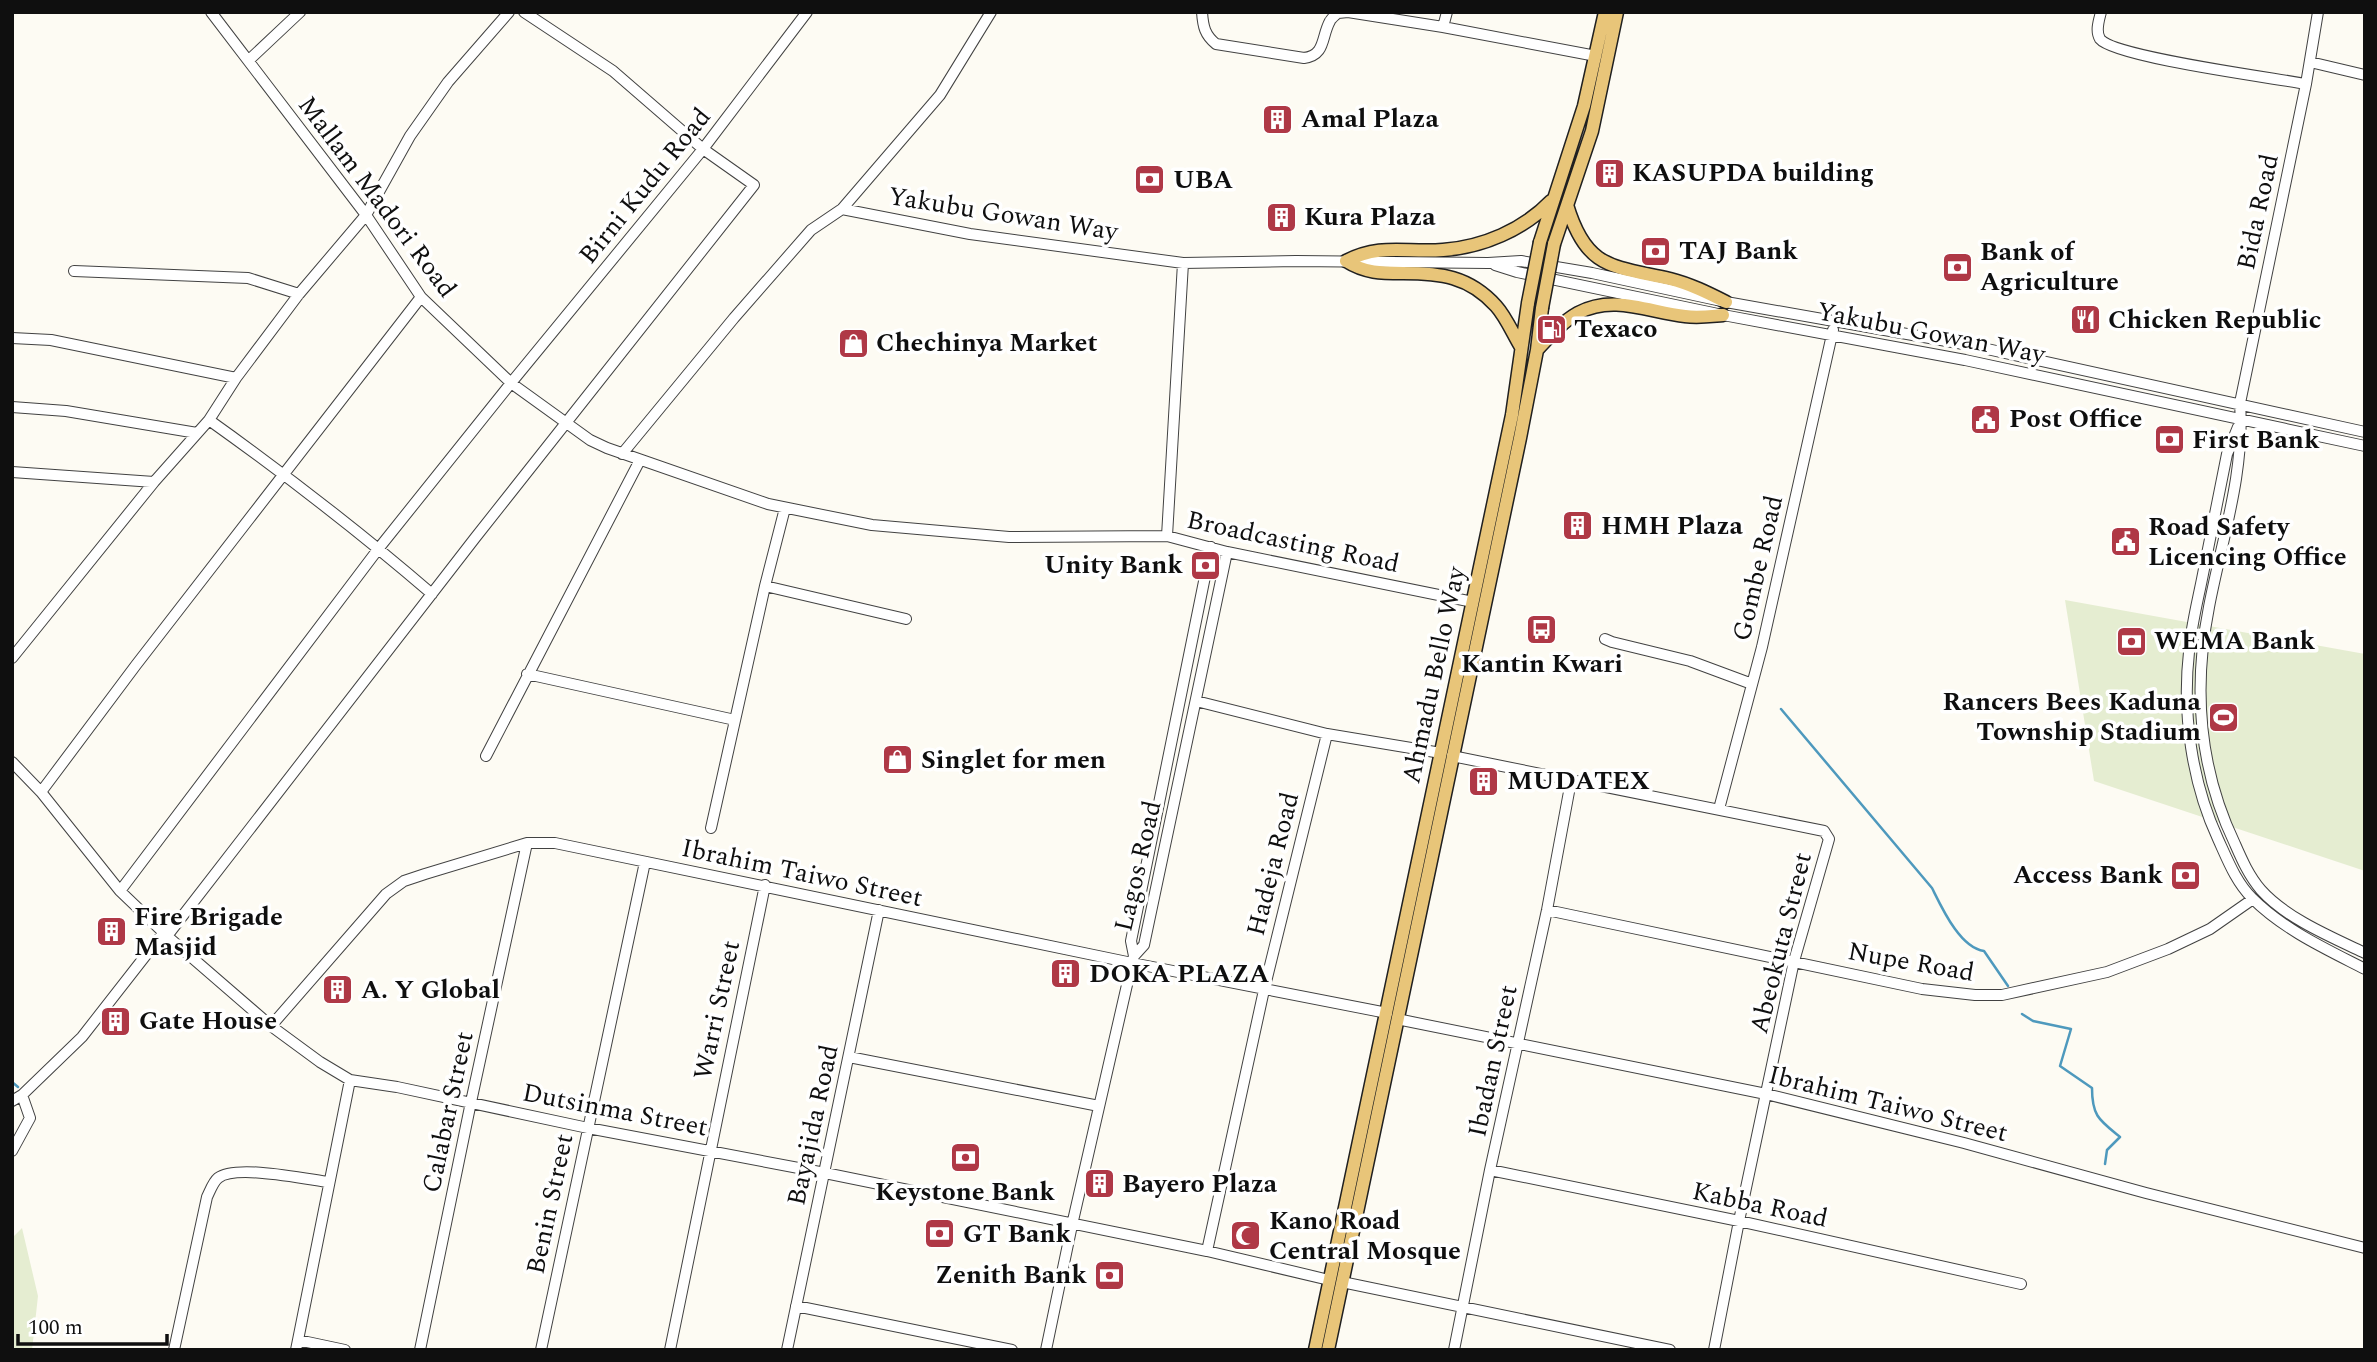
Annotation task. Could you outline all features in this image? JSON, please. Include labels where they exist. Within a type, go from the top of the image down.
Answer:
[{"type":"main road","name":"Ahmadu Bello Way","points":[[1447,755],[1473,601],[1512,415],[1540,242],[1574,138],[1605,12]]},
{"type":"main road","name":"Ahmadu Bello Way","points":[[1315,1350],[1335,1281],[1537,350],[1554,244],[1592,131],[1617,12]]},
{"type":"main road","points":[[1346,261],[1364,252],[1443,250],[1494,239],[1535,216],[1553,198]]},
{"type":"main road","points":[[1567,203],[1579,238],[1602,260],[1628,270],[1692,286],[1725,309]]},
{"type":"main road","points":[[1346,261],[1366,272],[1454,277],[1475,288],[1497,307],[1521,347]]},
{"type":"main road","points":[[1537,350],[1578,313],[1598,305],[1615,304],[1684,316],[1725,309]]},
{"type":"main road","name":"Ahmadu Bello Way","points":[[1328,1350],[1335,1281]]},
{"type":"street","name":"Mallam Madori Road","points":[[212,12],[366,215],[421,297],[511,383],[590,440],[622,454],[768,504],[872,525],[1009,537],[1167,536]]},
{"type":"street","points":[[250,60],[300,12]]},
{"type":"street","points":[[12,658],[154,482],[209,420],[236,378],[299,294],[366,215],[410,136],[448,82],[509,12]]},
{"type":"street","points":[[12,1101],[22,1095],[82,1037],[754,185],[703,149],[612,72],[524,12]]},
{"type":"street","name":"Birni Kudu Road","points":[[120,891],[379,548],[703,149],[807,12]]},
{"type":"street","points":[[622,454],[734,318],[811,230],[842,209],[940,95],[991,12]]},
{"type":"street","points":[[1202,12],[1203,27],[1208,38],[1216,44],[1304,58],[1312,57],[1321,49],[1330,21],[1338,13],[1443,27],[1596,56]]},
{"type":"street","points":[[1443,27],[1447,12]]},
{"type":"street","points":[[2101,12],[2098,32],[2101,39],[2113,47],[2158,58],[2306,84]]},
{"type":"street","name":"Bida Road","points":[[2318,12],[2306,84],[2240,403],[2240,456],[2208,608],[2199,688],[2209,776],[2229,832],[2248,873],[2262,891],[2318,930],[2365,953]]},
{"type":"street","points":[[2310,62],[2365,75]]},
{"type":"street","name":"Yakubu Gowan Way","points":[[842,209],[970,234],[1183,263],[1488,263],[1517,272],[1725,309],[1832,335],[2130,394],[2241,421],[2365,446]]},
{"type":"street","name":"Broadcasting Road","points":[[1183,263],[1167,536],[1227,552],[1473,601]]},
{"type":"street","points":[[74,271],[248,278],[299,294]]},
{"type":"street","points":[[41,792],[421,297]]},
{"type":"street","name":"Yakubu Gowan Way","points":[[1725,309],[1835,321],[1969,345],[2365,432]]},
{"type":"street","name":"Gombe Road","points":[[1719,809],[1752,684],[1835,321]]},
{"type":"street","points":[[12,338],[51,340],[236,378]]},
{"type":"street","points":[[12,407],[66,411],[197,433]]},
{"type":"street","points":[[209,420],[379,548],[432,594]]},
{"type":"street","name":"Bida Road","points":[[2241,421],[2227,454],[2191,640],[2187,687],[2197,778],[2210,822],[2237,881],[2274,917],[2315,943],[2365,969]]},
{"type":"street","points":[[486,756],[640,460]]},
{"type":"street","points":[[12,472],[154,482]]},
{"type":"street","points":[[711,828],[785,508]]},
{"type":"street","points":[[1133,960],[1131,941],[1210,547]]},
{"type":"street","name":"Lagos Road","points":[[1046,1350],[1133,960],[1144,945],[1227,552]]},
{"type":"street","points":[[765,586],[906,619]]},
{"type":"street","points":[[1605,639],[1690,661],[1752,684]]},
{"type":"street","points":[[527,674],[735,720]]},
{"type":"street","points":[[1196,701],[1327,734],[1719,809]]},
{"type":"street","name":"Hadeja Road","points":[[1208,1251],[1264,990],[1327,734]]},
{"type":"street","name":"Dutsinma Street","points":[[12,762],[41,792],[120,891],[165,934],[271,1026],[350,1080],[1208,1251],[1335,1281],[1670,1350]]},
{"type":"street","name":"Ibadan Street","points":[[1454,1350],[1547,910],[1571,780]]},
{"type":"street","name":"Abeokuta Street","points":[[1714,1350],[1794,961],[1829,839],[1824,831],[1719,809]]},
{"type":"street","name":"Ibrahim Taiwo Street","points":[[271,1026],[386,894],[404,881],[527,843],[555,843],[1133,960],[1518,1044],[1766,1094],[1964,1143],[2146,1194],[2365,1248]]},
{"type":"street","name":"Calabar Street","points":[[420,1350],[527,843]]},
{"type":"street","name":"Benin Street","points":[[541,1350],[645,862]]},
{"type":"street","name":"Warri Street","points":[[670,1350],[765,886]]},
{"type":"street","name":"Nupe Road","points":[[1547,910],[1922,989],[2002,995],[2107,972],[2168,949],[2210,929],[2253,899]]},
{"type":"street","name":"Bayajida Road","points":[[787,1350],[879,910]]},
{"type":"street","points":[[849,1057],[1099,1106]]},
{"type":"street","points":[[345,1350],[297,1345],[350,1080]]},
{"type":"street","points":[[12,1151],[30,1118],[22,1095]]},
{"type":"street","name":"Kabba Road","points":[[1490,1170],[1739,1221],[2021,1284]]},
{"type":"street","points":[[174,1350],[207,1197],[216,1179],[241,1172],[328,1182]]},
{"type":"street","points":[[796,1306],[1012,1350]]},
{"type":"green space","name":"Rancers Bees Kaduna Township Stadium","points":[[2065,600],[2365,654],[2365,871],[2094,781]]},
{"type":"green space","points":[[22,1228],[38,1296],[32,1350],[12,1350],[12,1238]]},
{"type":"waterway","points":[[1781,709],[1932,888],[1960,935],[1967,943],[1984,951],[2008,986]]},
{"type":"waterway","points":[[2022,1014],[2033,1021],[2071,1029],[2060,1066],[2092,1088],[2093,1105],[2098,1117],[2120,1137],[2107,1150],[2105,1164]]},
{"type":"waterway","points":[[12,1082],[18,1087]]},
{"type":"place","name":"Amal Plaza","points":[[1278,119]]},
{"type":"place","name":"KASUPDA building","points":[[1609,173]]},
{"type":"place","name":"UBA","points":[[1150,180]]},
{"type":"place","name":"Kura Plaza","points":[[1281,217]]},
{"type":"place","name":"TAJ Bank","points":[[1656,251]]},
{"type":"place","name":"Bank of Agriculture","points":[[1957,267]]},
{"type":"place","name":"Chicken Republic","points":[[2085,320]]},
{"type":"place","name":"Texaco","points":[[1551,329]]},
{"type":"place","name":"Chechinya Market","points":[[853,343]]},
{"type":"place","name":"Post Office","points":[[1986,419]]},
{"type":"place","name":"First Bank","points":[[2169,440]]},
{"type":"place","name":"HMH Plaza","points":[[1578,526]]},
{"type":"place","name":"Road Safety Licencing Office","points":[[2125,542]]},
{"type":"place","name":"Unity Bank","points":[[1206,565]]},
{"type":"place","name":"Kantin Kwari","points":[[1542,629]]},
{"type":"place","name":"WEMA Bank","points":[[2131,641]]},
{"type":"place","name":"Rancers Bees Kaduna Township Stadium","points":[[2224,717]]},
{"type":"place","name":"Singlet for men","points":[[898,760]]},
{"type":"place","name":"MUDATEX","points":[[1484,781]]},
{"type":"place","name":"Access Bank","points":[[2186,875]]},
{"type":"place","name":"Fire Brigade Masjid","points":[[111,932]]},
{"type":"place","name":"DOKA PLAZA","points":[[1066,974]]},
{"type":"place","name":"A. Y Global","points":[[338,990]]},
{"type":"place","name":"Gate House","points":[[116,1021]]},
{"type":"place","name":"Keystone Bank","points":[[965,1157]]},
{"type":"place","name":"Bayero Plaza","points":[[1099,1184]]},
{"type":"place","name":"GT Bank","points":[[940,1234]]},
{"type":"place","name":"Kano Road Central Mosque","points":[[1246,1236]]},
{"type":"place","name":"Zenith Bank","points":[[1110,1275]]}]
